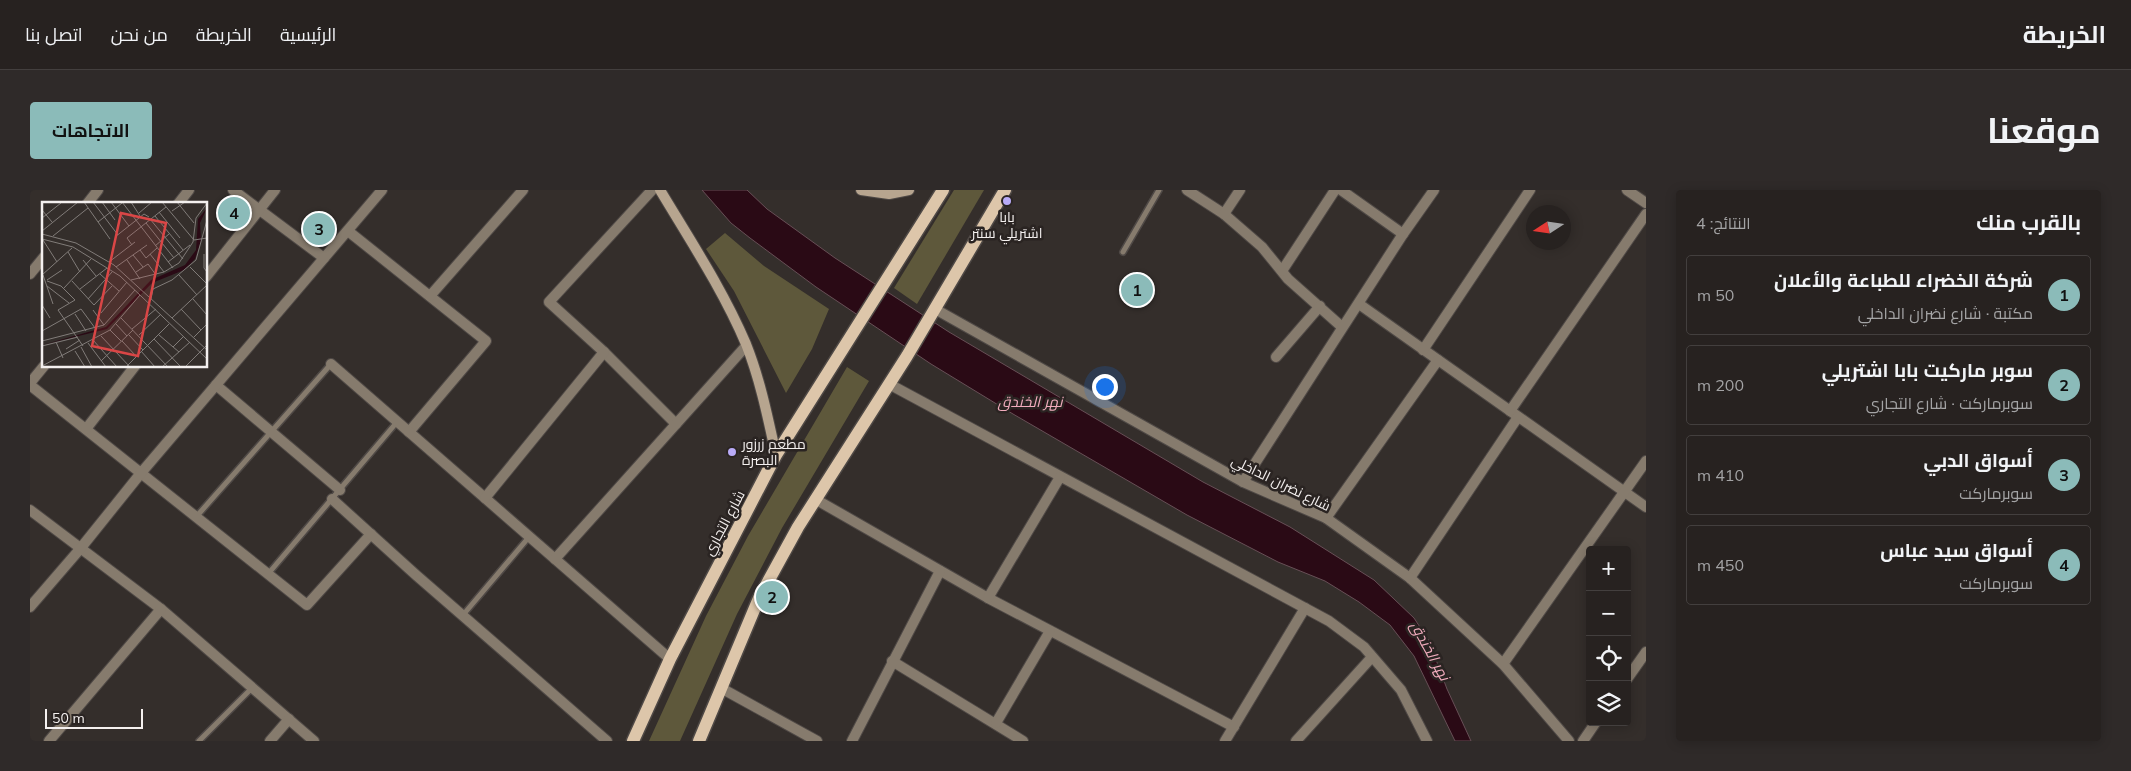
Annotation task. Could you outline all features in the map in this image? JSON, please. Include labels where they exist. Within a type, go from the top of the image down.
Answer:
[{"type":"main road","points":[[660,190],[728,306],[746,346],[765,404],[776,455]]},
{"type":"main road","points":[[861,190],[889,194],[909,190]]},
{"type":"main road","name":"شارع التجاري","points":[[633,741],[670,659],[776,455],[943,190]]},
{"type":"main road","points":[[699,741],[759,598],[798,527],[889,384],[1005,190]]},
{"type":"street","points":[[89,202],[98,190]]},
{"type":"street","points":[[180,202],[189,190]]},
{"type":"street","points":[[233,190],[324,258]]},
{"type":"street","points":[[208,275],[275,190]]},
{"type":"street","points":[[30,607],[80,549],[141,473],[382,190]]},
{"type":"street","points":[[430,296],[523,190]]},
{"type":"street","points":[[652,190],[549,302],[604,352],[676,424]]},
{"type":"street","points":[[1187,190],[1224,214],[1262,247],[1288,279],[1342,327]]},
{"type":"street","points":[[1224,214],[1240,190]]},
{"type":"street","points":[[1282,271],[1335,190]]},
{"type":"street","points":[[1341,190],[1403,234]]},
{"type":"street","points":[[1243,482],[1342,327],[1434,190]]},
{"type":"street","points":[[1423,350],[1530,190]]},
{"type":"street","points":[[1627,190],[1646,203]]},
{"type":"street","points":[[1410,578],[1514,414],[1646,214]]},
{"type":"street","points":[[348,231],[486,341],[409,432]]},
{"type":"street","points":[[30,274],[42,259]]},
{"type":"street","points":[[1359,304],[1646,507]]},
{"type":"street","points":[[1276,357],[1320,306]]},
{"type":"street","name":"شارع نضران الداخلي","points":[[935,308],[1243,482],[1326,518],[1410,578],[1504,664],[1569,741]]},
{"type":"street","points":[[555,559],[746,346]]},
{"type":"street","points":[[485,498],[604,352]]},
{"type":"street","points":[[1326,518],[1438,360]]},
{"type":"street","points":[[331,364],[670,659]]},
{"type":"street","points":[[42,368],[30,384],[307,605],[371,534]]},
{"type":"street","points":[[86,429],[133,368]]},
{"type":"street","points":[[889,384],[1060,478],[1329,621],[1364,647],[1401,690],[1427,741]]},
{"type":"street","points":[[216,385],[340,490]]},
{"type":"street","points":[[1504,664],[1646,461]]},
{"type":"street","points":[[988,598],[1060,478]]},
{"type":"street","points":[[332,499],[463,616],[608,741]]},
{"type":"street","points":[[816,499],[988,598],[1234,727]]},
{"type":"street","points":[[30,510],[161,609],[314,741]]},
{"type":"street","points":[[852,741],[940,571]]},
{"type":"street","points":[[1225,741],[1305,608]]},
{"type":"street","points":[[49,741],[161,609]]},
{"type":"street","points":[[996,723],[1050,631]]},
{"type":"street","points":[[1631,673],[1646,652]]},
{"type":"street","points":[[1297,741],[1372,657]]},
{"type":"street","points":[[892,661],[1023,741]]},
{"type":"street","points":[[721,688],[817,741]]},
{"type":"street","points":[[270,741],[289,719]]},
{"type":"street","points":[[1583,741],[1593,726]]},
{"type":"lane","points":[[1123,252],[1159,190]]},
{"type":"lane","points":[[196,517],[331,364]]},
{"type":"lane","points":[[268,574],[398,422]]},
{"type":"lane","points":[[463,616],[529,536]]},
{"type":"lane","points":[[199,741],[252,688]]},
{"type":"shaded area","points":[[954,190],[984,190],[917,304],[894,288]]},
{"type":"shaded area","points":[[725,233],[764,266],[829,309],[812,349],[786,393],[734,291],[706,249]]},
{"type":"shaded area","points":[[847,367],[869,381],[782,528],[737,614],[680,741],[649,741],[706,616],[748,536]]},
{"type":"water","name":"نهر الخندق","points":[[702,190],[747,190],[767,209],[835,258],[949,332],[1203,482],[1290,527],[1374,580],[1414,618],[1429,641],[1447,689],[1471,741],[1455,741],[1414,656],[1390,625],[1359,602],[1325,581],[1278,562],[1187,515],[931,364],[816,287],[750,238],[731,223]]},
{"type":"place","name":"بابا اشتريلي سنتر","points":[[1007,201]]},
{"type":"place","name":"أسواق سيد عباس","points":[[234,213]]},
{"type":"place","name":"أسواق الدبي","points":[[319,229]]},
{"type":"place","name":"شركة الخضراء للطباعة والأعلان","points":[[1137,290]]},
{"type":"place","name":"مطعم زرزور البصرة","points":[[732,452]]},
{"type":"place","name":"سوبر ماركيت بابا اشتريلي","points":[[772,597]]}]
